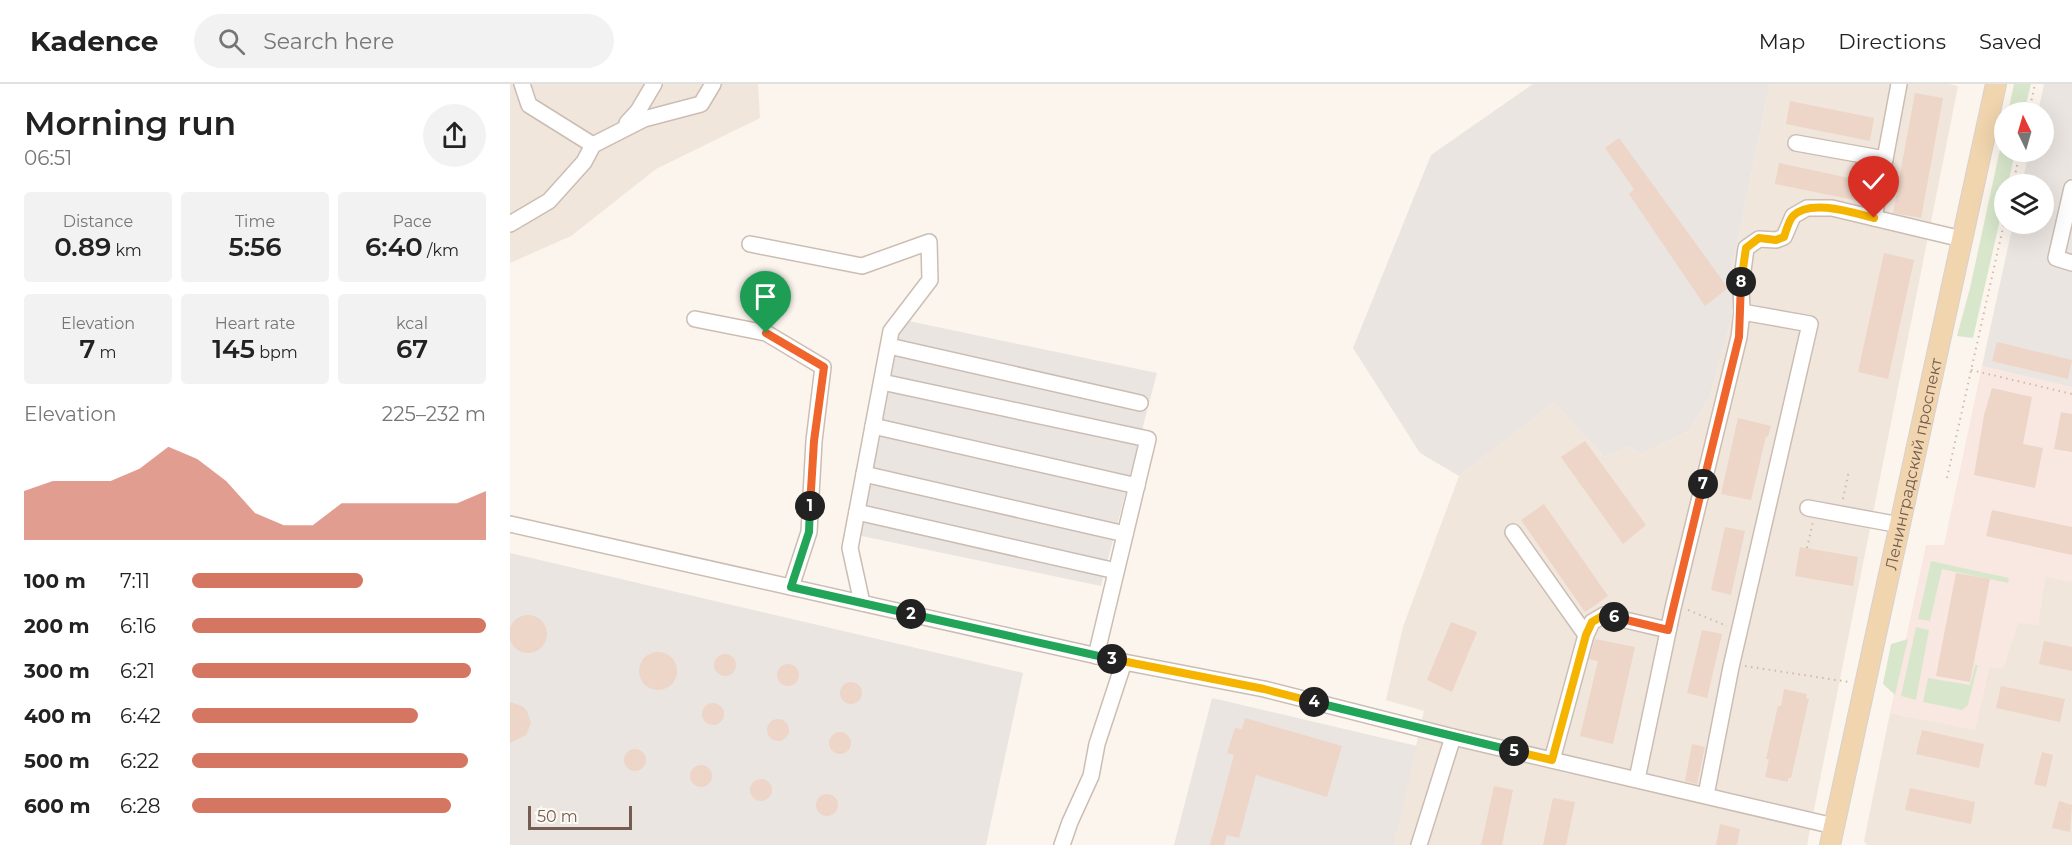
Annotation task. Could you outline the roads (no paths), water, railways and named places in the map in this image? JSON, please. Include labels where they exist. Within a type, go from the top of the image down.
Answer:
[{"type":"main road","name":"Ленинградский проспект","points":[[1832,836],[1996,84]]},
{"type":"street","points":[[522,84],[529,105],[593,145]]},
{"type":"street","points":[[618,132],[638,111],[654,84]]},
{"type":"street","points":[[510,224],[549,201],[584,162],[593,145],[644,119],[701,104],[713,84]]},
{"type":"street","points":[[1874,218],[1899,84]]},
{"type":"street","points":[[1796,143],[1885,159]]},
{"type":"street","points":[[2072,188],[2056,258],[2072,263]]},
{"type":"street","points":[[1637,779],[1668,630],[1739,337],[1742,312],[1741,286],[1746,248],[1759,238],[1776,240],[1784,237],[1793,216],[1807,208],[1832,208],[1962,238]]},
{"type":"street","points":[[750,244],[862,266],[929,242],[930,280],[891,331],[850,548],[862,603]]},
{"type":"street","points":[[1706,795],[1740,632],[1810,324],[1742,312]]},
{"type":"street","points":[[695,319],[766,333],[824,367],[814,441],[809,532],[791,587]]},
{"type":"street","points":[[889,346],[1140,403]]},
{"type":"street","points":[[882,382],[1148,439],[1096,656]]},
{"type":"street","points":[[873,426],[1137,486]]},
{"type":"street","points":[[864,474],[1125,534]]},
{"type":"street","points":[[1812,508],[1900,525]]},
{"type":"street","points":[[857,512],[1116,571]]},
{"type":"street","points":[[510,524],[1096,656],[1264,689],[1454,737],[1706,795],[1832,836]]},
{"type":"street","points":[[1513,532],[1586,635]]},
{"type":"street","points":[[1552,760],[1586,635],[1592,622],[1604,615],[1668,630]]},
{"type":"street","points":[[1062,845],[1091,776],[1097,744],[1124,662]]},
{"type":"street","points":[[1419,845],[1454,737]]}]
